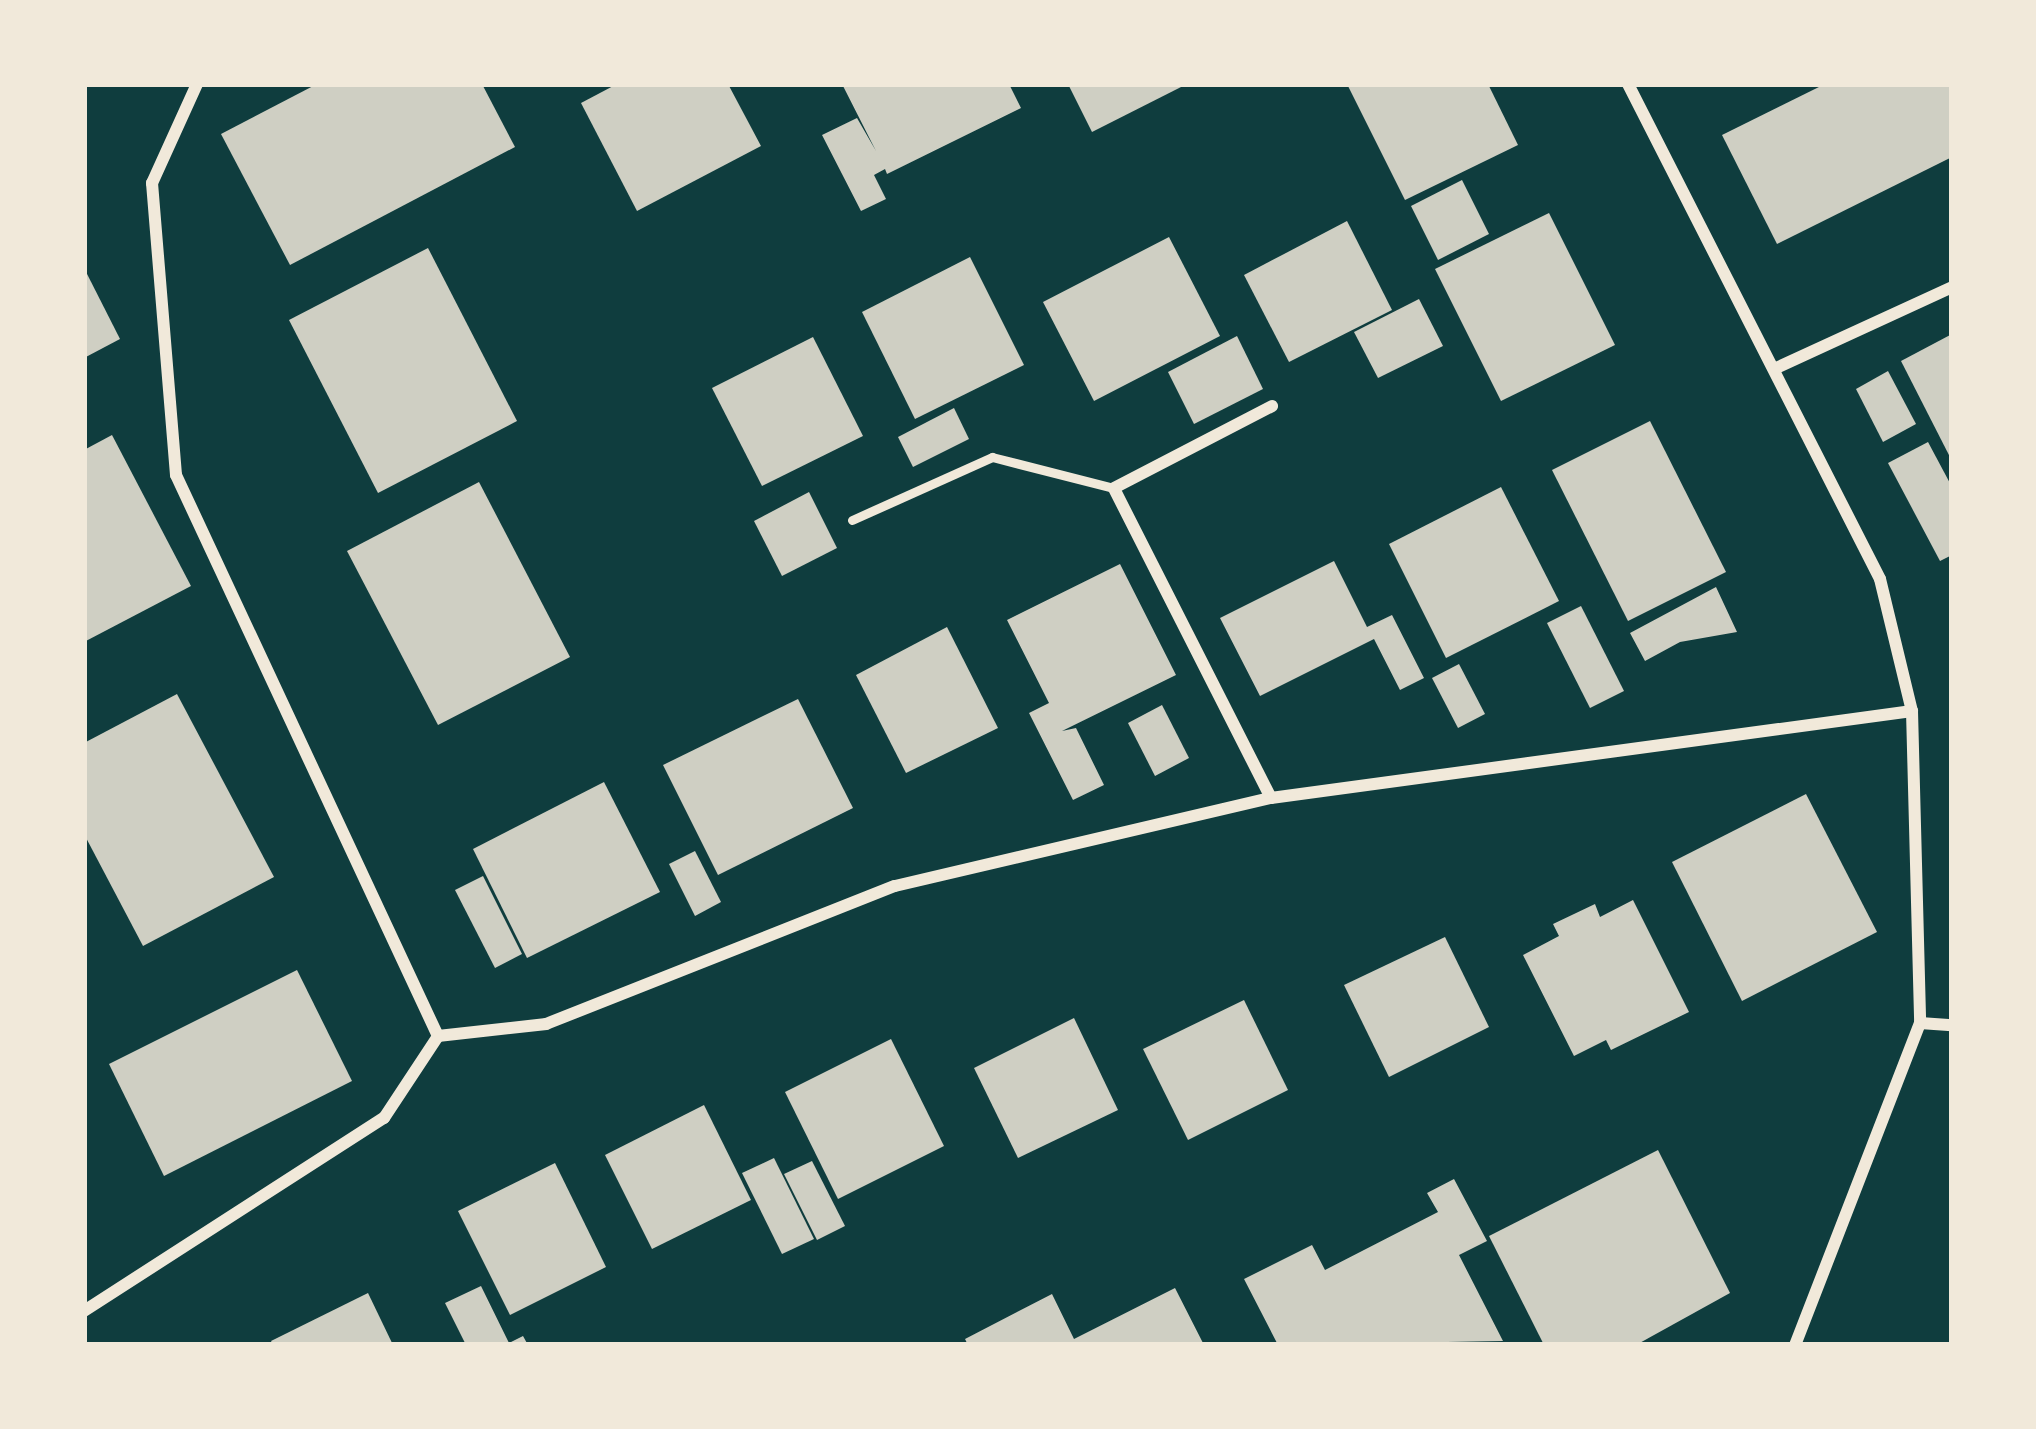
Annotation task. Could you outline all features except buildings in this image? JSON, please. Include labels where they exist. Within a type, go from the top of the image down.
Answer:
[{"type":"street","points":[[196,84],[152,182],[176,475],[438,1036]]},
{"type":"street","points":[[1628,84],[1880,578],[1912,711],[1920,1023],[1795,1345]]},
{"type":"street","points":[[1774,369],[1952,287]]},
{"type":"street","points":[[1271,798],[1114,488],[1272,406]]},
{"type":"street","points":[[438,1036],[546,1024],[895,886],[1271,798],[1912,711]]},
{"type":"street","points":[[1920,1023],[1952,1025]]},
{"type":"street","points":[[84,1311],[384,1118],[438,1036]]},
{"type":"lane","points":[[852,520],[992,457],[1114,488]]}]
